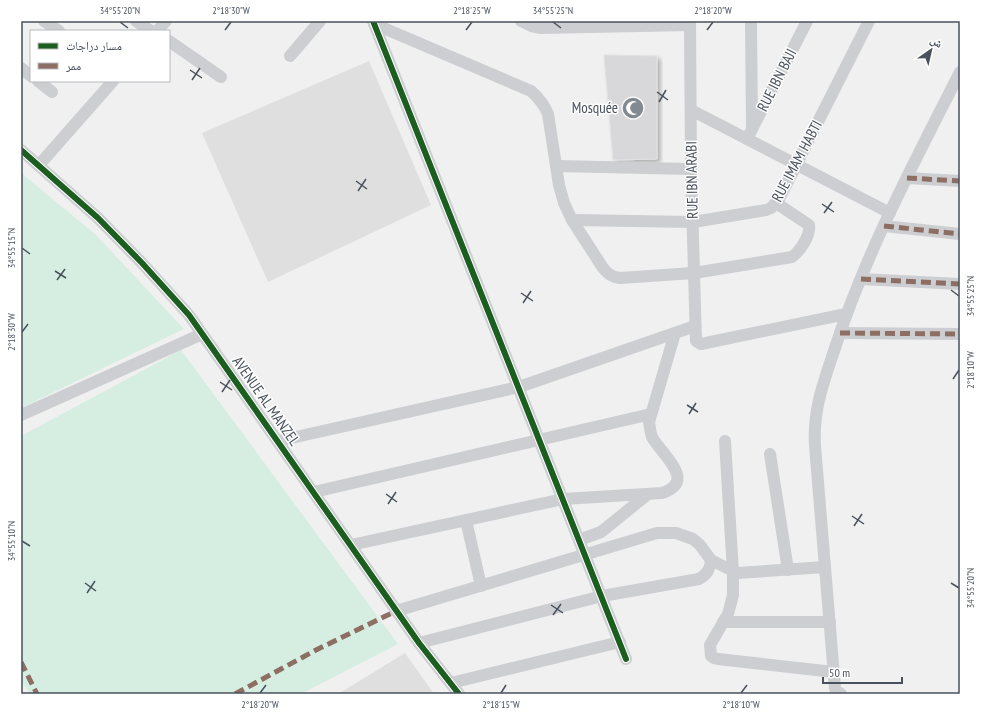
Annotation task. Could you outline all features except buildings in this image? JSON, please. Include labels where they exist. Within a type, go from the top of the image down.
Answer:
[{"type":"street","points":[[44,21],[58,30]]},
{"type":"street","points":[[136,21],[150,30]]},
{"type":"street","points":[[158,30],[166,21]]},
{"type":"street","points":[[290,56],[320,21]]},
{"type":"street","points":[[750,134],[751,21]]},
{"type":"street","name":"RUE IBN BAJI","points":[[750,134],[808,21]]},
{"type":"street","name":"RUE IMAM HABTI","points":[[572,220],[693,222],[771,208],[776,203],[796,165],[869,21]]},
{"type":"street","points":[[374,22],[535,94],[544,105],[548,114],[562,197],[572,220],[603,268],[613,277],[620,278],[694,273],[792,257],[797,254],[809,233],[809,225],[776,203]]},
{"type":"street","points":[[374,22],[626,659]]},
{"type":"street","points":[[528,23],[541,28],[582,24],[690,23]]},
{"type":"street","name":"RUE IBN ARABI","points":[[690,23],[691,169],[696,341],[701,344],[846,314]]},
{"type":"street","points":[[170,42],[221,76]]},
{"type":"street","points":[[21,68],[30,75]]},
{"type":"street","points":[[841,694],[838,693],[835,688],[815,446],[815,418],[820,392],[846,314],[890,213],[960,72]]},
{"type":"street","points":[[39,82],[52,92]]},
{"type":"street","points":[[39,165],[112,82]]},
{"type":"street","points":[[691,110],[750,134],[796,165],[890,213]]},
{"type":"street","name":"AVENUE AL MANZEL","points":[[21,150],[98,218],[142,263],[189,315],[396,611],[459,694]]},
{"type":"street","points":[[557,166],[691,169]]},
{"type":"street","points":[[907,178],[960,181]]},
{"type":"street","points":[[884,226],[960,234]]},
{"type":"street","points":[[861,279],[960,284]]},
{"type":"street","points":[[278,441],[519,387],[695,326]]},
{"type":"street","points":[[351,545],[563,499],[662,493],[670,490],[676,484],[678,476],[676,468],[652,438],[650,426],[651,414],[674,333]]},
{"type":"street","points":[[840,333],[960,334]]},
{"type":"street","points":[[21,415],[202,334]]},
{"type":"street","points":[[314,492],[651,414]]},
{"type":"street","points":[[724,441],[733,572],[733,595],[731,604],[723,622],[710,645],[711,656],[714,658],[834,672]]},
{"type":"street","points":[[770,454],[788,570]]},
{"type":"street","points":[[579,540],[601,532],[648,494]]},
{"type":"street","points":[[466,520],[481,586]]},
{"type":"street","points":[[396,611],[657,533],[666,532],[676,533],[693,540],[700,545],[711,560],[733,572],[740,574],[825,567]]},
{"type":"street","points":[[419,643],[602,596],[699,579],[708,572],[711,560]]},
{"type":"street","points":[[723,622],[830,622]]},
{"type":"street","points":[[451,683],[620,642]]},
{"type":"shaded area","points":[[369,61],[431,205],[268,282],[202,133]]},
{"type":"shaded area","points":[[405,653],[434,694],[338,694]]},
{"type":"green space","points":[[21,173],[95,234],[184,329],[21,408]]},
{"type":"green space","points":[[181,350],[398,644],[301,694],[30,694],[21,681],[21,436]]},
{"type":"marked path","points":[[907,178],[960,181]]},
{"type":"marked path","points":[[884,226],[960,234]]},
{"type":"marked path","points":[[861,279],[960,284]]},
{"type":"marked path","points":[[840,333],[960,334]]},
{"type":"marked path","points":[[235,694],[316,650],[396,611]]},
{"type":"marked path","points":[[21,662],[37,694]]},
{"type":"cycle path","points":[[373,21],[626,659]]},
{"type":"cycle path","points":[[21,150],[98,218],[142,263],[189,315],[419,643],[459,694]]},
{"type":"place","name":"Mosquée","points":[[633,108]]}]
